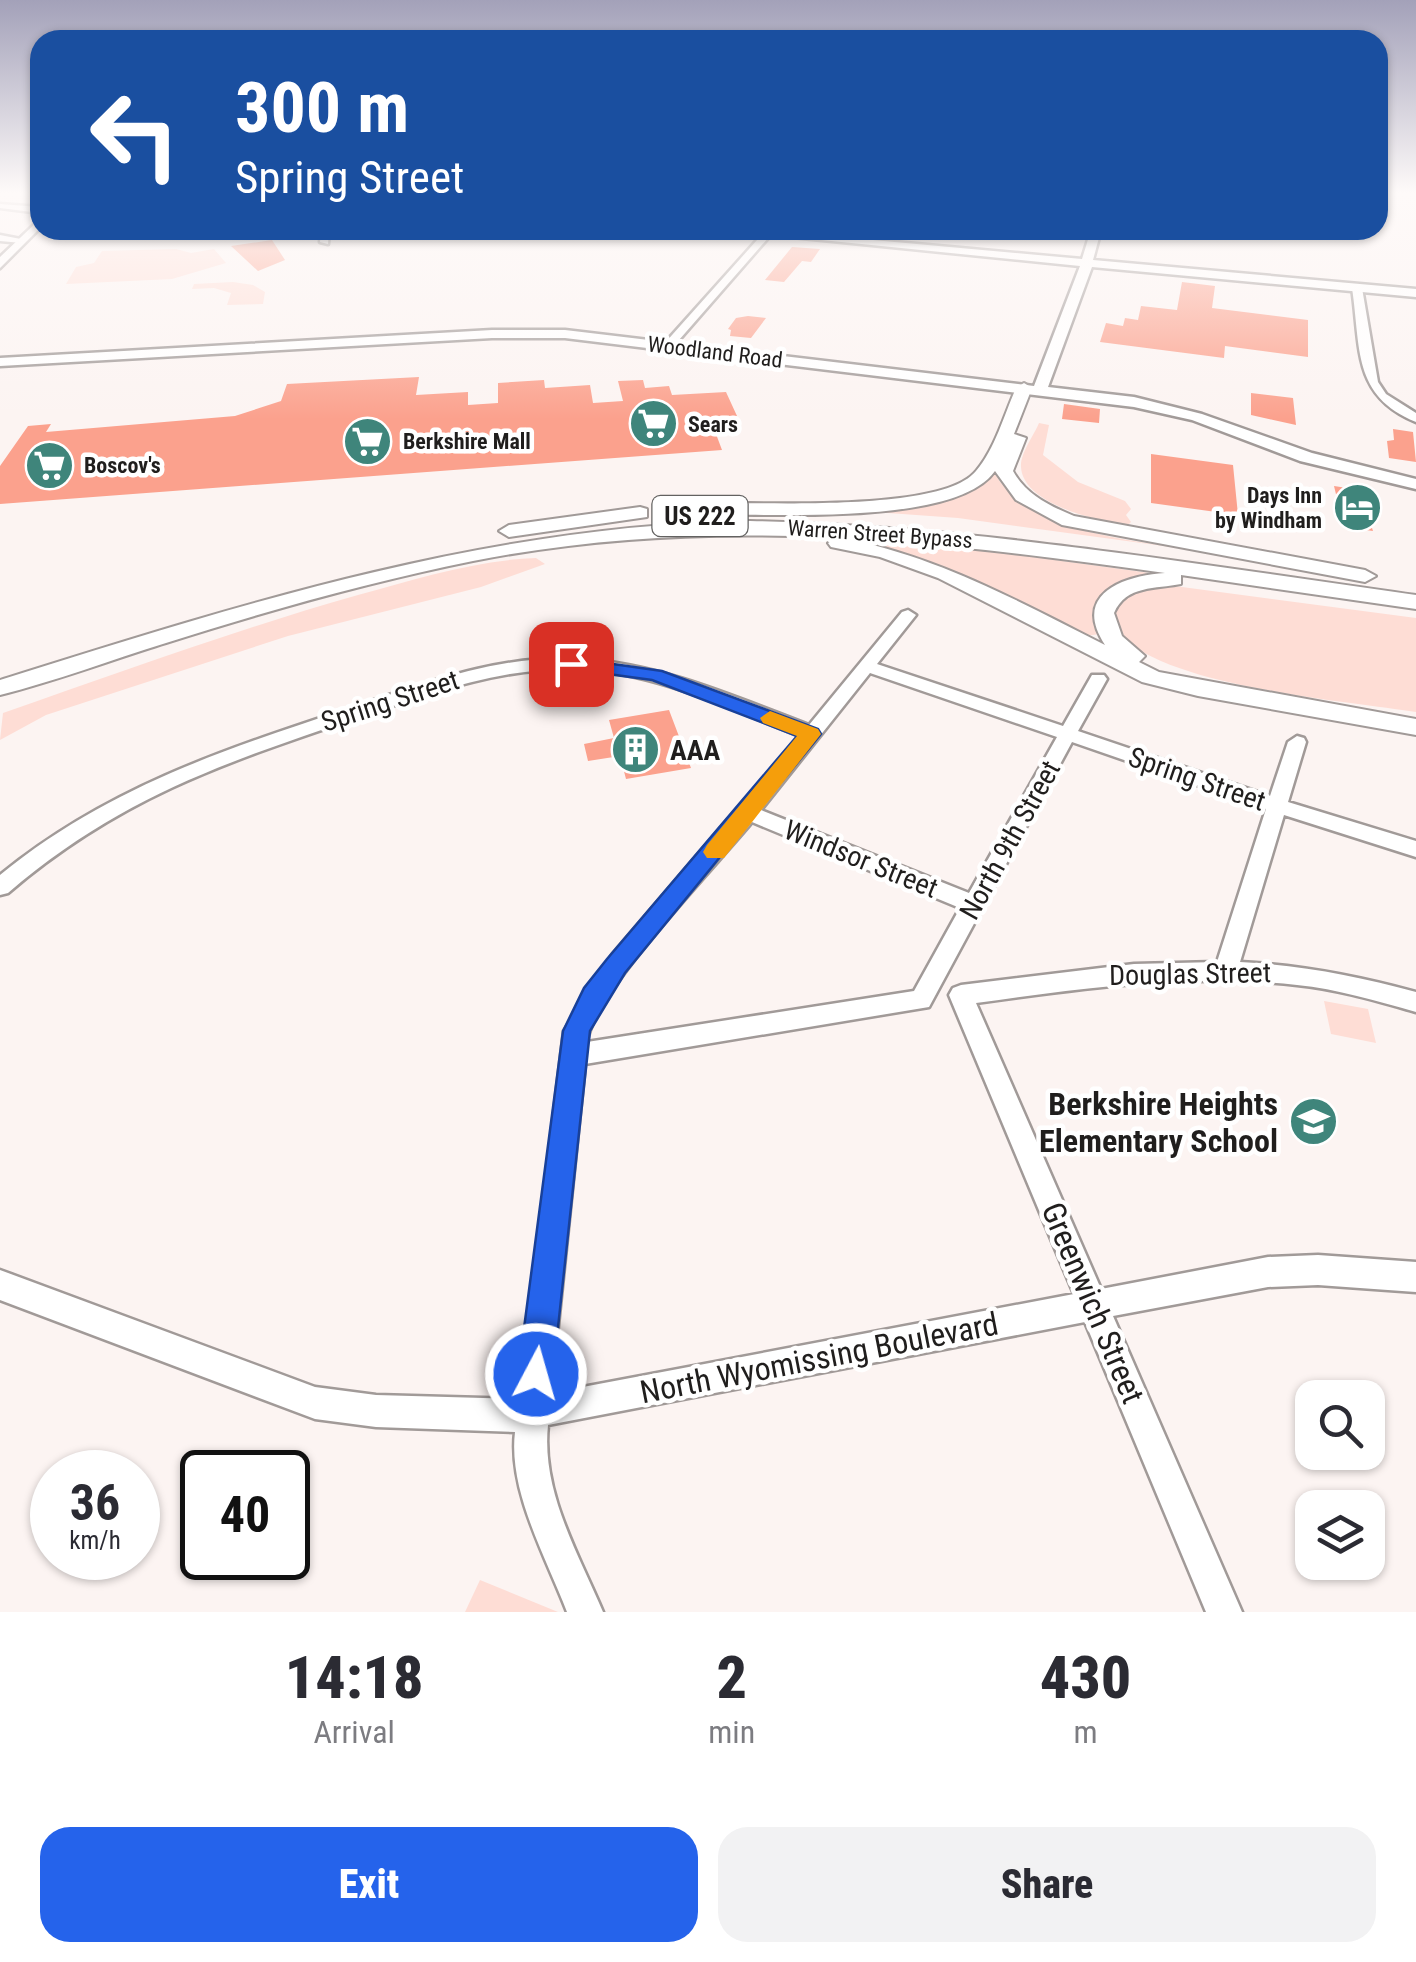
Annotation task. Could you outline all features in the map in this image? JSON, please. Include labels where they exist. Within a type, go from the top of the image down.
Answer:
[{"type":"highway","points":[[444,545],[594,516],[890,504],[949,495],[972,485],[983,474],[1032,389]]},
{"type":"highway","points":[[1032,389],[1004,471],[1016,492],[1046,510],[1096,528],[1416,588]]},
{"type":"highway","name":"Warren Street Bypass","points":[[0,674],[328,572],[444,545],[650,518],[804,516],[1002,533],[1416,588]]},
{"type":"highway","name":"Warren Street Bypass","points":[[0,688],[356,580],[492,549],[655,530],[747,526],[875,530],[1416,604]]},
{"type":"highway","points":[[492,549],[703,535],[854,546],[946,573],[1138,672],[1169,682],[1416,727]]},
{"type":"highway","points":[[1416,604],[1158,579],[1114,593],[1104,605],[1101,618],[1106,633],[1120,647],[1165,673],[1416,719]]},
{"type":"highway","points":[[0,701],[356,580]]},
{"type":"main road","points":[[1032,389],[1078,296],[1083,268]]},
{"type":"main road","points":[[1132,268],[1416,293]]},
{"type":"main road","name":"Woodland Road","points":[[0,362],[510,333],[565,334],[1032,389],[1175,411],[1287,451],[1416,484]]},
{"type":"street","points":[[668,346],[737,268]]},
{"type":"street","points":[[1357,288],[1372,382],[1382,396],[1416,418]]},
{"type":"street","points":[[585,1612],[533,1482],[529,1451],[576,1031],[594,996],[908,615]]},
{"type":"street","name":"Spring Street","points":[[0,887],[75,828],[162,779],[488,671],[557,664],[622,668],[655,675],[811,734]]},
{"type":"street","name":"Spring Street","points":[[866,666],[1416,849]]},
{"type":"street","name":"North 9th Street","points":[[571,1055],[921,1000],[1098,679]]},
{"type":"street","points":[[1227,968],[1298,742]]},
{"type":"street","name":"Windsor Street","points":[[747,812],[975,905]]},
{"type":"street","name":"Douglas Street","points":[[962,995],[1103,976],[1227,968],[1341,979],[1416,1002]]},
{"type":"street","name":"Greenwich Street","points":[[962,995],[1224,1612]]},
{"type":"street","name":"North Wyomissing Boulevard","points":[[0,1285],[315,1403],[386,1412],[531,1413],[1268,1272],[1318,1270],[1416,1277]]},
{"type":"shaded area","points":[[75,268],[208,268],[172,279],[66,284]]},
{"type":"shaded area","points":[[194,284],[253,285],[265,292],[263,304],[227,305],[231,293],[214,288],[192,289]]},
{"type":"shaded area","points":[[1039,423],[1049,425],[1043,455],[1078,482],[1125,501],[1131,509],[1126,515],[1131,522],[1127,526],[1064,508],[1034,491],[1025,480],[1021,462]]},
{"type":"shaded area","points":[[995,474],[1012,495],[1063,524],[1126,540],[1215,553],[958,518],[818,508],[888,509],[934,504],[976,488]]},
{"type":"shaded area","points":[[858,538],[920,541],[1164,575],[1110,587],[1096,605],[1100,634],[1078,637],[859,544]]},
{"type":"shaded area","points":[[536,558],[545,564],[481,587],[288,636],[46,715],[0,740],[3,713],[180,651],[424,577],[491,562]]},
{"type":"shaded area","points":[[1167,585],[1416,618],[1416,712],[1256,688],[1173,666],[1141,651],[1117,632],[1114,610],[1133,593]]},
{"type":"shaded area","points":[[1324,1001],[1368,1009],[1376,1043],[1331,1034]]},
{"type":"shaded area","points":[[480,1580],[558,1612],[465,1612]]},
{"type":"building","points":[[775,268],[796,268],[784,282],[765,280]]},
{"type":"building","points":[[1182,282],[1215,286],[1212,308],[1308,320],[1308,357],[1225,346],[1224,358],[1100,342],[1106,323],[1123,326],[1125,318],[1138,320],[1141,306],[1177,310]]},
{"type":"building","points":[[736,318],[766,318],[751,338],[730,336],[728,329]]},
{"type":"building","name":"Berkshire Mall","points":[[419,377],[416,395],[468,392],[468,405],[498,403],[498,383],[544,380],[545,388],[590,385],[593,403],[623,401],[618,381],[643,380],[645,388],[669,386],[672,395],[726,392],[737,416],[710,418],[722,450],[0,504],[0,466],[28,426],[51,424],[46,432],[235,416],[281,401],[287,384]]},
{"type":"building","points":[[1251,393],[1293,398],[1296,425],[1251,415]]},
{"type":"building","points":[[1064,404],[1100,409],[1099,423],[1062,419]]},
{"type":"building","points":[[1393,429],[1413,432],[1416,462],[1389,458],[1387,441],[1394,440]]},
{"type":"building","points":[[1151,454],[1233,465],[1238,515],[1151,503]]},
{"type":"building","name":"Days Inn by Windham","points":[[1334,486],[1360,490],[1373,531],[1344,527]]},
{"type":"building","name":"AAA","points":[[669,710],[691,768],[626,779],[620,756],[588,761],[584,744],[614,738],[609,720]]},
{"type":"slow traffic","points":[[715,852],[811,734],[770,718]]},
{"type":"place","name":"Sears","points":[[653,424]]},
{"type":"place","name":"Berkshire Mall","points":[[368,441]]},
{"type":"place","name":"Boscov's","points":[[49,465]]},
{"type":"place","name":"Days Inn by Windham","points":[[1357,508]]},
{"type":"place","name":"AAA","points":[[635,750]]},
{"type":"place","name":"Berkshire Heights Elementary School","points":[[1313,1122]]},
{"type":"route","points":[[536,1374],[576,1031],[594,996],[616,966],[811,734],[655,675],[571,664]]}]
